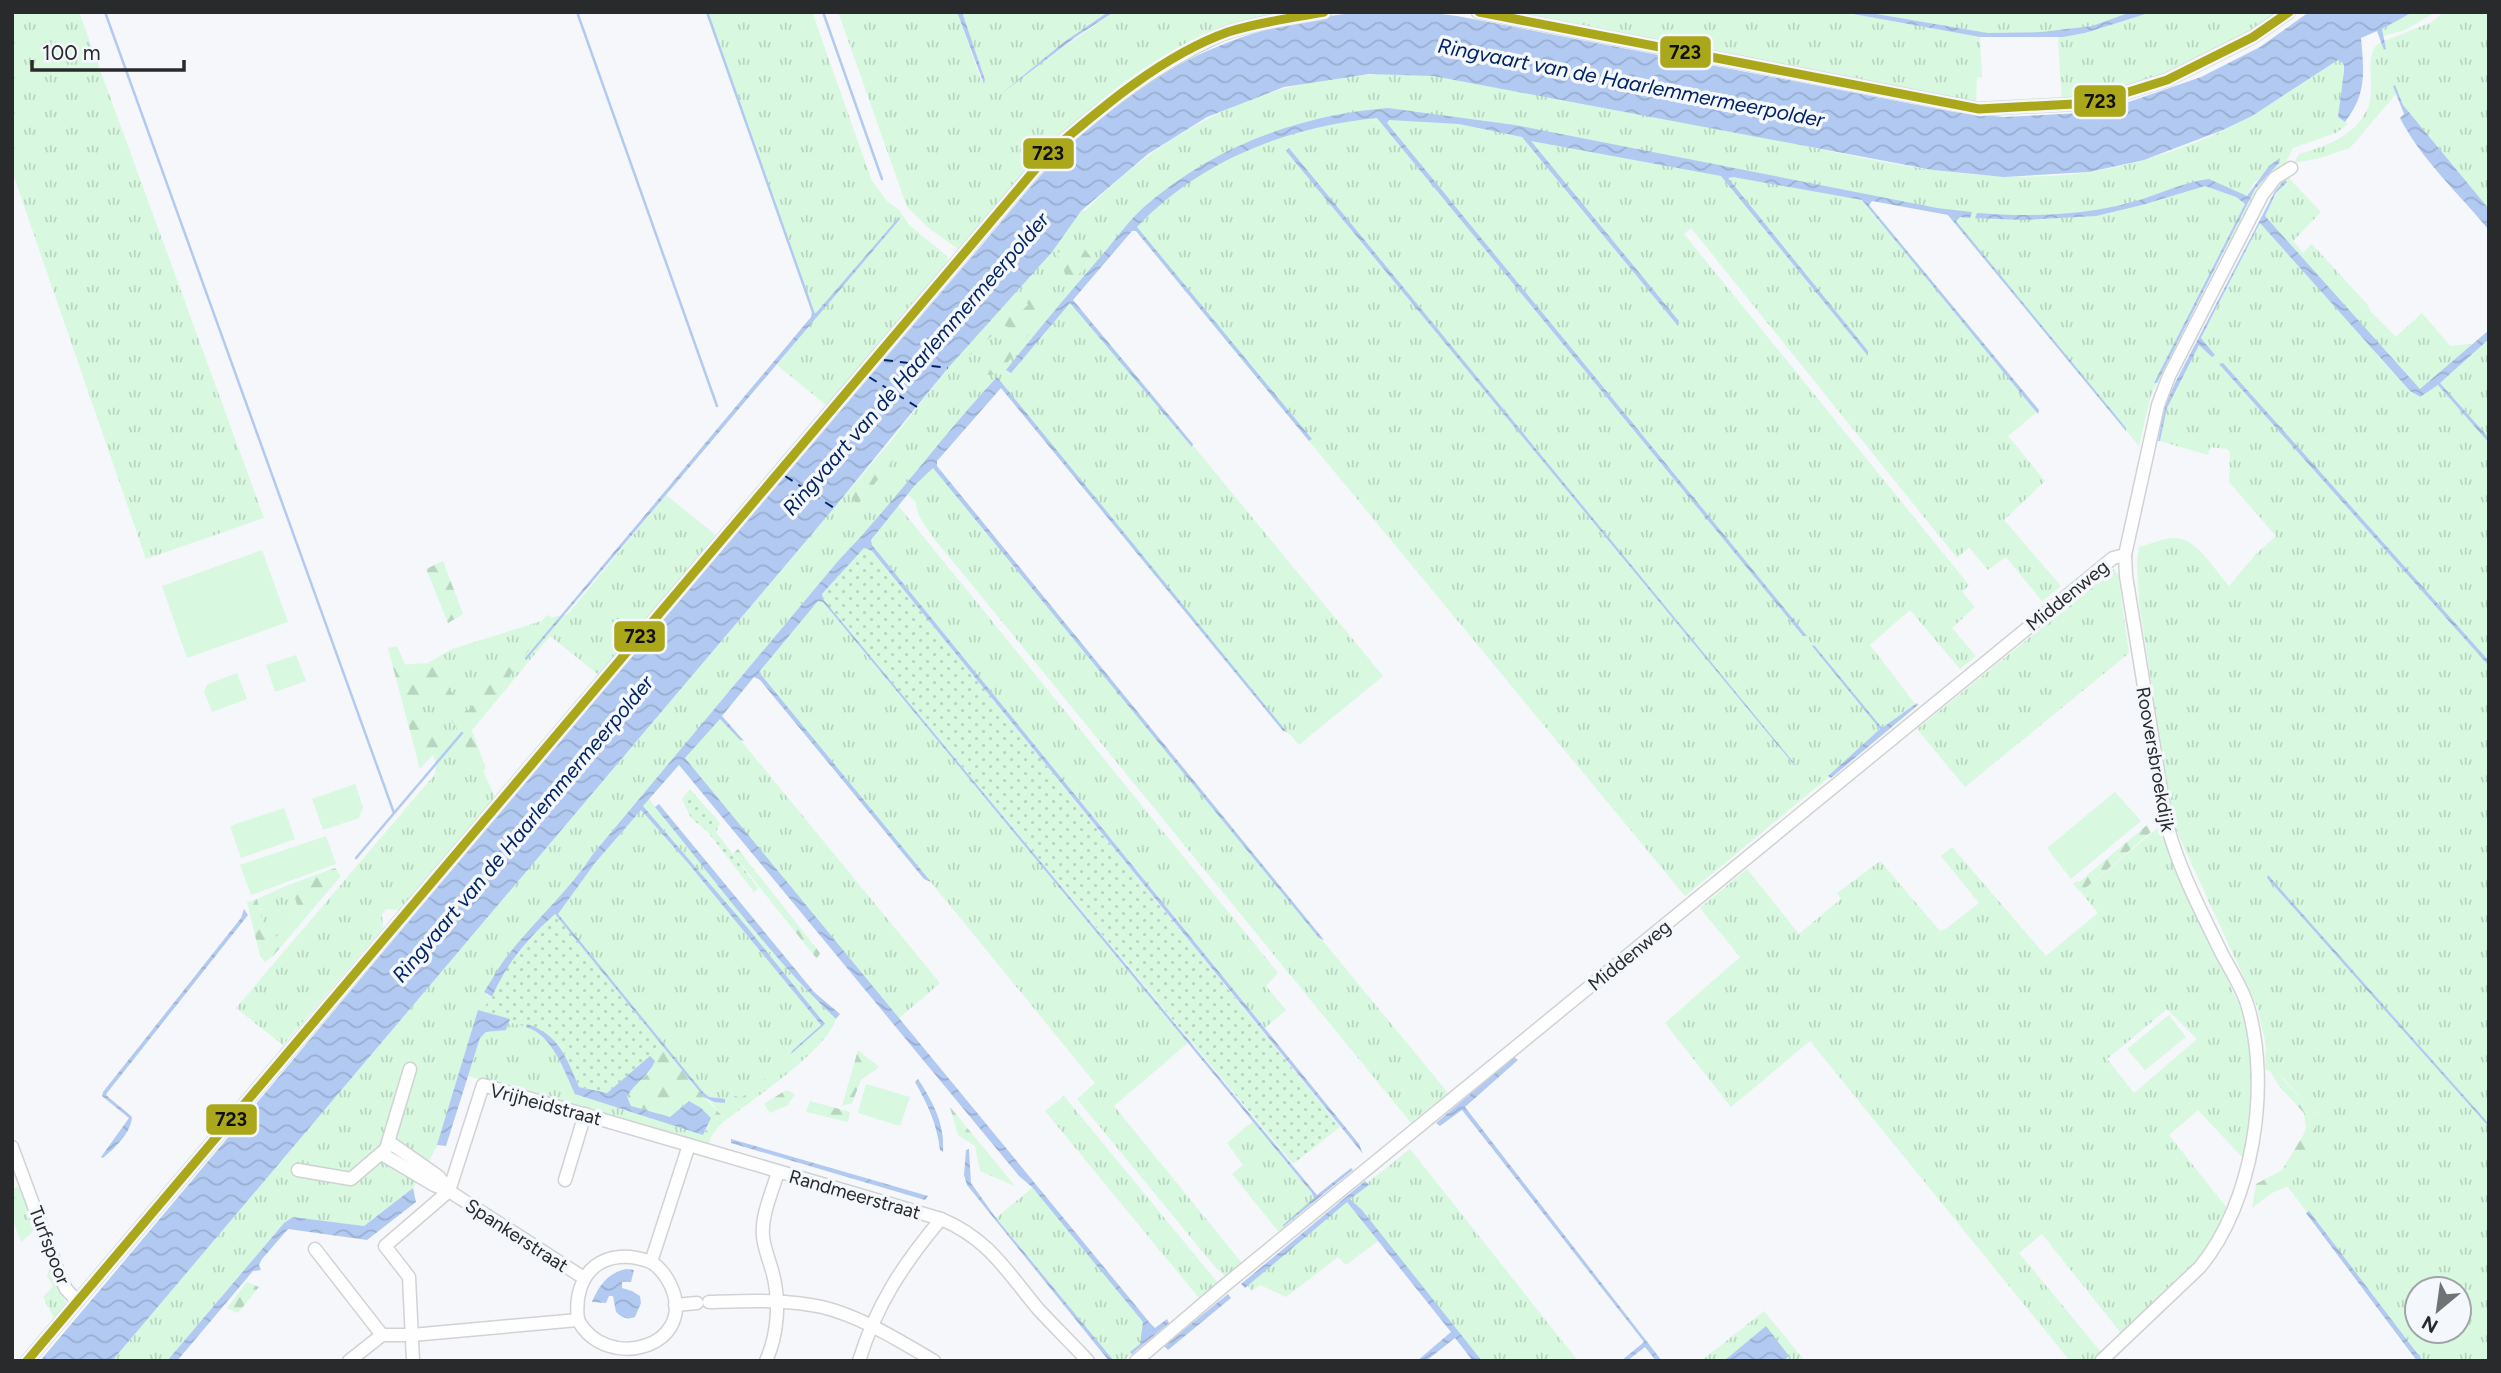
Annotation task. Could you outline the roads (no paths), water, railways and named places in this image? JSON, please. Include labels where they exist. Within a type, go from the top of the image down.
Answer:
[{"type":"street","points":[[27,1361],[1049,153],[1089,118],[1141,79],[1218,36],[1279,20],[1325,12]]},
{"type":"street","points":[[1478,12],[1979,109],[2093,103],[2166,79],[2253,37],[2289,12]]},
{"type":"street","name":"Rooversbroekdijk","points":[[2101,1361],[2200,1267],[2221,1238],[2239,1192],[2253,1132],[2258,1075],[2248,1005],[2172,846],[2157,775],[2125,555],[2158,405],[2169,376],[2262,195],[2275,178],[2291,168]]},
{"type":"street","name":"Middenweg","points":[[1136,1361],[1906,725],[2113,558],[2125,555]]},
{"type":"street","points":[[298,1170],[351,1179],[382,1154],[389,1142],[410,1069]]},
{"type":"street","name":"Vrijheidstraat","points":[[449,1191],[484,1084],[689,1145]]},
{"type":"street","points":[[565,1180],[585,1114]]},
{"type":"street","name":"Spankerstraat","points":[[389,1142],[439,1177],[449,1191]]},
{"type":"street","points":[[650,1262],[689,1145]]},
{"type":"street","name":"Randmeerstraat","points":[[689,1145],[942,1219],[963,1228],[977,1237],[1088,1361]]},
{"type":"street","name":"Turfspoor","points":[[12,1147],[59,1274],[66,1289],[77,1301]]},
{"type":"street","name":"Spankerstraat","points":[[382,1154],[449,1191],[584,1278]]},
{"type":"street","points":[[766,1361],[774,1337],[777,1301],[763,1239],[763,1226],[778,1172]]},
{"type":"street","points":[[413,1361],[409,1277],[384,1246],[449,1191]]},
{"type":"street","points":[[859,1361],[870,1327],[903,1266],[942,1219]]},
{"type":"street","points":[[315,1249],[382,1335]]},
{"type":"street","points":[[615,1256],[633,1256],[650,1262],[666,1276],[675,1295],[676,1313],[670,1330],[661,1341],[637,1357],[611,1353],[593,1343],[582,1330],[578,1320],[576,1303],[579,1286],[584,1278],[596,1265],[615,1256]]},
{"type":"street","points":[[675,1305],[777,1301],[824,1308],[870,1327],[931,1360]]},
{"type":"street","points":[[349,1361],[382,1335],[412,1335],[578,1320]]},
{"type":"water","points":[[957,12],[962,12],[985,80],[984,84]]},
{"type":"water","points":[[1108,12],[1114,12],[1077,36],[1001,94],[1064,42]]},
{"type":"water","name":"Ringvaart van de Haarlemmermeerpolder","points":[[1363,12],[1425,12],[1457,16],[1954,112],[2004,117],[2081,113],[2120,105],[2201,77],[2260,47],[2309,12],[2413,12],[2382,29],[2384,50],[2377,31],[2361,38],[2361,92],[2345,122],[2338,117],[2344,64],[2338,60],[2252,116],[2223,130],[2144,160],[2089,172],[2004,177],[1933,170],[1433,76],[1369,74],[1284,87],[1207,117],[1148,154],[1081,211],[1052,252],[948,368],[834,508],[112,1361],[40,1361],[604,689],[1025,193],[1072,142],[1135,91],[1195,56],[1259,32],[1292,23]]},
{"type":"water","points":[[1842,12],[1865,12],[1988,33],[2041,32],[2092,26],[2131,12],[2152,12],[2063,37],[1980,37]]},
{"type":"water","points":[[2395,85],[2403,105],[2489,209],[2489,230],[2429,162],[2408,133],[2400,118],[2404,114],[2393,86]]},
{"type":"water","points":[[1388,108],[1515,125],[1937,208],[1972,212],[1970,218],[1960,217],[1956,221],[2126,431],[1948,215],[1872,201],[1869,205],[2039,410],[2038,414],[1862,200],[1728,178],[1868,351],[1868,356],[1721,176],[1531,141],[1679,321],[1678,326],[1522,137],[1459,124],[1389,120],[1387,123],[1807,636],[1803,636],[1377,118],[1310,129],[1247,151],[1188,183],[1137,227],[1312,439],[1309,441],[1136,231],[1132,231],[1073,300],[1193,444],[1192,447],[1070,303],[1011,373],[1006,370],[1133,218],[1170,186],[1198,167],[1258,138],[1322,118]]},
{"type":"water","points":[[1289,148],[1794,763],[1795,766],[1286,151]]},
{"type":"water","points":[[2280,158],[2279,163],[2255,189],[2157,383],[2154,383],[2245,204],[2236,197],[2205,186],[2096,216],[2023,220],[1975,218],[1977,213],[2035,215],[2113,207],[2209,179],[2247,196],[2269,166]]},
{"type":"water","points":[[2285,180],[2287,182],[2276,193],[2265,216],[2420,389],[2489,330],[2489,339],[2440,383],[2489,438],[2489,443],[2438,385],[2420,397],[2410,391],[2260,223],[2201,338],[2215,355],[2212,357],[2199,345],[2167,408],[2158,441],[2164,408],[2175,383],[2275,191]]},
{"type":"water","points":[[899,217],[526,660],[811,317],[812,312],[816,313]]},
{"type":"water","points":[[2223,363],[2489,661],[2489,666],[2219,364]]},
{"type":"water","points":[[997,377],[1287,732],[1283,731],[1001,388],[937,461],[937,466],[1324,940],[1319,938],[933,468],[915,485],[871,540],[872,545],[1359,1144],[1363,1154],[872,551],[864,548],[822,594],[823,599],[1317,1195],[1351,1168],[1353,1170],[1283,1227],[1314,1198],[1312,1193],[823,602],[818,601],[759,672],[931,882],[924,879],[760,680],[754,677],[722,716],[744,741],[720,719],[685,758],[1150,1323],[1155,1328],[1167,1319],[1169,1323],[1132,1354],[1130,1352],[1140,1344],[1143,1322],[679,765],[643,806],[747,927],[825,1024],[791,1054],[821,1025],[641,810],[595,863],[558,914],[703,1092],[709,1097],[725,1099],[725,1103],[704,1097],[555,914],[519,952],[492,997],[484,992],[518,942],[573,880],[838,561]]},
{"type":"water","points":[[1814,645],[1882,728],[1917,703],[1918,705],[1831,778],[1828,776],[1880,729],[1812,646]]},
{"type":"water","points":[[659,804],[814,992],[840,1014],[836,1019],[811,995],[742,916],[655,807]]},
{"type":"water","points":[[2268,875],[2489,1124],[2489,1127],[2267,878]]},
{"type":"water","points":[[244,909],[248,915],[107,1093],[106,1095],[132,1117],[122,1140],[101,1157],[129,1118],[102,1096],[103,1092],[241,918]]},
{"type":"water","points":[[478,1010],[510,1019],[506,1030],[486,1032],[480,1038],[446,1146],[437,1145]]},
{"type":"water","points":[[527,1024],[538,1028],[554,1041],[566,1057],[579,1087],[607,1093],[650,1056],[655,1061],[627,1097],[631,1106],[670,1117],[689,1101],[711,1118],[703,1135],[575,1094],[550,1046],[544,1038],[526,1027]]},
{"type":"water","points":[[1514,1057],[1518,1060],[1465,1107],[1662,1361],[1656,1361],[1645,1347],[1627,1361],[1621,1361],[1644,1342],[1462,1110],[1440,1126],[1436,1123]]},
{"type":"water","points":[[918,1079],[937,1114],[942,1132],[943,1152],[940,1150],[931,1115],[915,1082]]},
{"type":"water","points":[[731,1139],[928,1196],[925,1200],[731,1143]]},
{"type":"water","points":[[969,1149],[971,1183],[996,1218],[1114,1361],[1109,1361],[967,1185],[964,1175],[966,1150]]},
{"type":"water","points":[[1365,1181],[1369,1185],[1350,1199],[1362,1210],[1482,1361],[1473,1361],[1455,1338],[1426,1361],[1417,1361],[1451,1332],[1347,1202],[1245,1288],[1241,1284]]},
{"type":"water","points":[[413,1188],[416,1202],[367,1240],[288,1229],[262,1259],[259,1265],[261,1270],[253,1271],[177,1361],[167,1361],[284,1223],[293,1217],[364,1226]]},
{"type":"water","points":[[2309,1211],[2403,1335],[2403,1342],[2306,1213]]},
{"type":"water","points":[[626,1269],[634,1270],[631,1282],[622,1282],[622,1288],[640,1296],[641,1303],[635,1317],[630,1318],[616,1312],[613,1296],[609,1296],[606,1303],[592,1302],[605,1281],[614,1273]]},
{"type":"water","points":[[1228,1294],[1231,1298],[1168,1350],[1164,1346]]},
{"type":"water","points":[[1766,1326],[1789,1356],[1783,1361],[1724,1361]]},
{"type":"water","points":[[2405,1345],[2411,1345],[2423,1361],[2417,1361]]},
{"type":"waterway","points":[[105,12],[394,813]]},
{"type":"waterway","points":[[577,12],[717,406]]},
{"type":"waterway","points":[[707,12],[813,312]]},
{"type":"waterway","points":[[823,12],[882,179]]},
{"type":"waterway","points":[[356,858],[462,733]]}]
